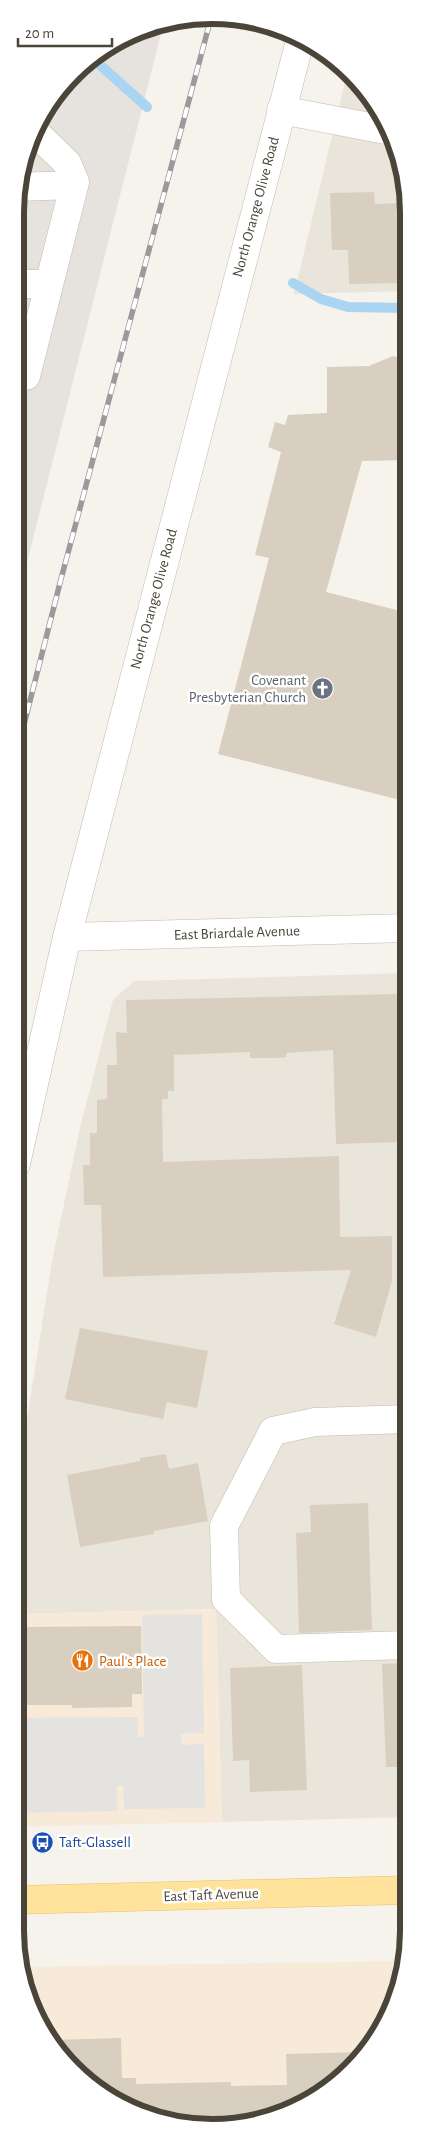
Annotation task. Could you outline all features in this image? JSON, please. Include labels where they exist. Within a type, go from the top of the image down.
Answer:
[{"type":"main road","name":"East Taft Avenue","points":[[24,1900],[400,1890]]},
{"type":"street","name":"North Orange Olive Road","points":[[24,1128],[67,937],[299,45]]},
{"type":"street","points":[[281,110],[381,129]]},
{"type":"street","points":[[24,376],[26,376],[75,182],[67,163],[40,136]]},
{"type":"street","points":[[25,188],[74,186]]},
{"type":"street","points":[[24,284],[49,284]]},
{"type":"street","name":"East Briardale Avenue","points":[[67,937],[400,928]]},
{"type":"street","points":[[400,1419],[315,1422],[273,1431],[224,1526],[226,1599],[276,1648],[400,1645]]},
{"type":"shaded area","points":[[162,30],[24,574],[24,200],[30,163],[43,129],[55,107],[70,88],[107,55],[140,38]]},
{"type":"shaded area","points":[[346,80],[369,107],[386,140],[394,163],[400,200],[400,291],[294,294]]},
{"type":"shaded area","points":[[400,973],[400,1817],[222,1822],[216,1609],[24,1614],[24,1439],[52,1261],[80,1128],[113,1000],[134,981]]},
{"type":"shaded area","points":[[216,1609],[222,1822],[24,1827],[24,1614]]},
{"type":"shaded area","points":[[202,1614],[204,1733],[181,1734],[182,1745],[204,1744],[205,1808],[124,1809],[123,1786],[117,1786],[117,1811],[24,1813],[24,1718],[138,1717],[138,1737],[144,1737],[142,1615]]},
{"type":"shaded area","points":[[398,1961],[386,2003],[369,2036],[336,2073],[317,2088],[284,2105],[249,2116],[224,2119],[187,2118],[163,2113],[140,2105],[107,2088],[70,2055],[55,2036],[38,2003],[27,1967]]},
{"type":"building","points":[[374,192],[375,204],[400,203],[400,283],[349,284],[348,250],[332,250],[330,193]]},
{"type":"building","points":[[393,356],[400,358],[400,460],[362,461],[326,592],[400,611],[400,800],[218,754],[269,558],[255,555],[281,452],[268,447],[275,422],[285,425],[288,415],[327,413],[327,367],[369,366]]},
{"type":"building","points":[[398,994],[400,1142],[336,1144],[333,1050],[286,1053],[286,1057],[278,1058],[250,1058],[250,1052],[174,1055],[174,1091],[168,1091],[168,1099],[162,1099],[163,1162],[339,1156],[340,1237],[392,1236],[392,1281],[376,1337],[334,1324],[351,1270],[103,1277],[101,1205],[84,1205],[83,1165],[90,1165],[90,1133],[97,1133],[97,1100],[107,1099],[107,1065],[117,1065],[116,1032],[127,1033],[126,1000]]},
{"type":"building","points":[[80,1328],[208,1351],[197,1408],[167,1402],[163,1419],[65,1399]]},
{"type":"building","points":[[166,1454],[169,1469],[198,1463],[208,1521],[154,1531],[154,1534],[80,1547],[67,1475]]},
{"type":"building","points":[[368,1503],[372,1630],[299,1633],[296,1533],[311,1532],[310,1505]]},
{"type":"building","name":"Paul's Place","points":[[141,1626],[142,1694],[132,1694],[132,1707],[72,1708],[72,1705],[24,1705],[24,1627]]},
{"type":"building","points":[[400,1663],[400,1767],[386,1767],[382,1664]]},
{"type":"building","points":[[302,1665],[307,1790],[250,1792],[249,1760],[233,1761],[230,1668]]},
{"type":"building","points":[[121,2038],[122,2078],[136,2078],[136,2084],[231,2082],[231,2086],[287,2085],[286,2054],[356,2052],[336,2073],[317,2088],[284,2105],[261,2113],[237,2118],[200,2119],[175,2116],[151,2109],[107,2088],[88,2073],[58,2040]]},
{"type":"waterway","points":[[97,63],[147,107]]},
{"type":"waterway","points":[[293,283],[321,299],[348,307],[400,308]]},
{"type":"railway","points":[[24,725],[209,24]]},
{"type":"place","name":"Covenant Presbyterian Church","points":[[322,689]]},
{"type":"place","name":"Paul's Place","points":[[83,1661]]},
{"type":"place","name":"Taft-Glassell","points":[[43,1842]]}]
